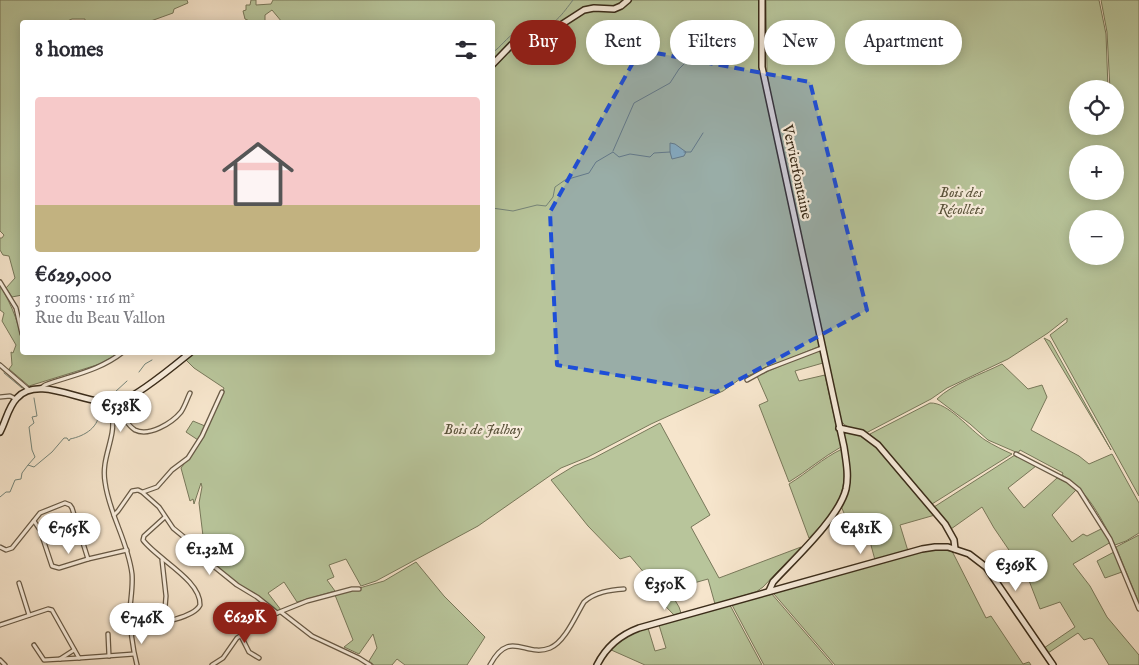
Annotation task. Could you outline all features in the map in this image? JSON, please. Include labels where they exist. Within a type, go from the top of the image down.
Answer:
[{"type":"main road","points":[[495,62],[520,36],[550,31],[584,10],[594,8],[614,9],[628,0]]},
{"type":"main road","name":"Vervierfontaine","points":[[762,0],[762,67],[840,428],[847,470],[846,489],[840,505],[832,518],[773,582],[769,591]]},
{"type":"main road","points":[[0,432],[11,405],[16,398],[28,390],[42,388],[109,402],[122,401],[187,355]]},
{"type":"main road","points":[[840,428],[862,433],[878,445],[945,524],[954,540],[955,549]]},
{"type":"main road","points":[[597,665],[614,642],[632,630],[927,547],[938,547],[955,549],[974,557],[986,567],[1053,665]]},
{"type":"street","points":[[0,282],[16,308],[20,325]]},
{"type":"street","points":[[747,380],[767,369],[822,348]]},
{"type":"street","points":[[42,388],[45,384],[94,370],[119,355]]},
{"type":"street","points":[[0,365],[28,390]]},
{"type":"street","points":[[142,492],[157,487],[172,470],[188,458],[202,436],[222,392]]},
{"type":"street","points":[[112,412],[119,412],[132,428],[137,431],[154,430],[170,422],[180,413],[190,393]]},
{"type":"street","points":[[0,397],[10,396],[16,398]]},
{"type":"street","points":[[109,402],[112,412],[112,432],[105,457],[104,470],[107,491],[127,550],[132,581],[130,628],[137,665]]},
{"type":"street","points":[[1016,454],[1068,481],[1082,493],[1110,539],[1139,609]]},
{"type":"street","points":[[114,515],[132,491],[138,490],[142,492],[160,507],[170,524],[201,551],[217,569],[237,585],[258,597],[312,636],[368,665]]},
{"type":"street","points":[[0,547],[6,550],[12,548],[40,513],[65,503],[70,505],[88,558]]},
{"type":"street","points":[[130,628],[164,621],[196,611],[200,605],[200,601],[189,581],[144,542],[143,538],[165,517]]},
{"type":"street","points":[[34,521],[40,530],[52,566],[55,568],[88,558],[127,550]]},
{"type":"street","points":[[162,559],[166,596],[164,621]]},
{"type":"street","points":[[18,584],[29,616]]},
{"type":"street","points":[[212,665],[222,658],[237,638],[279,613],[295,605],[324,596],[359,589]]},
{"type":"street","points":[[490,665],[496,654],[502,649],[512,646],[539,650],[549,648],[562,640],[584,602],[589,598],[609,590],[624,589]]},
{"type":"street","points":[[0,626],[48,609],[52,610],[79,658]]},
{"type":"street","points":[[108,634],[109,656]]},
{"type":"street","points":[[241,636],[250,652],[259,658]]},
{"type":"street","points":[[34,645],[42,658],[47,660],[134,654]]},
{"type":"street","points":[[58,659],[74,650]]},
{"type":"street","points":[[0,660],[5,665]]},
{"type":"highlighted area","points":[[640,50],[810,82],[867,310],[716,392],[557,365],[550,212]]},
{"type":"green space","points":[[0,0],[187,0],[188,3],[174,9],[173,13],[154,20],[20,20],[20,295],[12,297],[6,288],[15,278],[9,256],[3,255],[0,250],[0,238],[4,235],[0,231]]},
{"type":"green space","name":"Bois de Jalhay","points":[[251,0],[256,0],[256,5],[271,4],[273,0],[761,0],[759,67],[820,346],[740,379],[723,391],[651,424],[588,457],[561,468],[478,526],[376,581],[361,586],[346,559],[329,565],[334,577],[327,580],[335,591],[297,602],[284,582],[268,593],[281,610],[277,612],[256,594],[237,584],[212,563],[202,550],[191,541],[203,536],[199,503],[202,487],[201,483],[194,504],[193,499],[190,501],[181,468],[200,439],[224,388],[194,368],[184,358],[188,355],[495,355],[495,20],[280,20],[272,10],[265,15],[265,20],[247,20],[245,19],[243,11],[246,10],[246,5],[250,5]]},
{"type":"green space","name":"Bois des Récollets","points":[[766,0],[1099,0],[1106,34],[1108,80],[1069,80],[1069,135],[1124,135],[1124,80],[1110,80],[1107,32],[1101,0],[1139,0],[1139,496],[1050,335],[1067,322],[1067,318],[1008,359],[947,388],[931,399],[866,433],[851,428],[841,421],[770,91],[767,65],[835,65],[835,20],[766,20]]},
{"type":"green space","points":[[0,285],[15,317],[20,334],[20,355],[116,355],[100,364],[29,386],[9,369],[12,365],[11,352],[13,353],[16,345],[2,321],[4,313],[0,310]]},
{"type":"green space","points":[[1044,338],[1050,341],[1111,450]]},
{"type":"green space","points":[[821,350],[823,363],[795,371],[799,381],[825,375],[841,447],[789,482],[759,405],[768,401],[757,376]]},
{"type":"green space","points":[[1002,364],[1028,389],[1042,385],[1047,397],[1031,430],[1079,456],[1089,464],[1112,454],[1139,503],[1139,533],[1115,545],[1093,506],[1079,488],[1062,475],[1063,473],[1020,450],[1018,453],[988,440],[937,399],[959,384]]},
{"type":"green space","points":[[930,403],[944,407],[959,417],[985,440],[1012,454],[932,504],[870,434]]},
{"type":"green space","points":[[193,421],[205,426],[198,440],[186,432]]},
{"type":"green space","points":[[660,423],[710,515],[691,527],[719,578],[801,547],[756,592],[715,604],[708,579],[669,590],[681,613],[674,615],[644,584],[646,575],[630,556],[620,559],[588,526],[551,480],[574,466],[594,458]]},
{"type":"green space","points":[[847,432],[859,434],[873,444],[935,515],[900,525],[908,551],[875,560],[868,534],[854,537],[841,506],[846,493],[843,436]]},
{"type":"green space","points":[[842,449],[844,464],[843,488],[828,517],[809,538],[789,484]]},
{"type":"green space","points":[[1015,455],[1036,466],[1008,488],[1024,508],[1057,478],[1068,483],[1076,490],[1052,515],[1072,542],[1083,534],[1087,536],[1103,528],[1111,542],[1073,564],[1090,586],[1107,617],[1139,655],[1139,665],[1109,665],[1093,639],[1084,640],[1078,633],[1048,653],[1044,648],[1075,627],[1060,602],[1040,609],[1028,578],[982,507],[951,529],[934,507]]},
{"type":"green space","points":[[1139,535],[1139,603],[1116,547]]},
{"type":"green space","points":[[929,549],[952,551],[986,618],[991,616],[1023,664],[1029,662],[1031,665],[835,665],[774,594],[774,592]]},
{"type":"green space","points":[[1114,552],[1122,572],[1105,578],[1097,561]]},
{"type":"green space","points":[[416,562],[444,596],[485,637],[467,665],[405,665],[397,659],[392,665],[374,665],[369,661],[377,648],[373,634],[359,654],[344,647],[353,640],[335,595],[384,581]]},
{"type":"green space","points":[[771,593],[833,665],[764,665],[732,605]]},
{"type":"green space","points":[[729,605],[762,665],[645,665],[609,649],[627,636],[648,628],[655,651],[666,648],[659,625]]},
{"type":"water","points":[[670,143],[675,144],[686,152],[684,156],[672,159]]},
{"type":"waterway","points":[[495,50],[518,31],[547,27],[561,15],[573,0]]},
{"type":"waterway","points":[[613,151],[634,103],[670,83],[683,65]]},
{"type":"waterway","points":[[684,152],[691,152],[703,133]]},
{"type":"waterway","points":[[495,208],[513,211],[537,205],[546,206],[553,197],[555,187],[565,180],[589,173],[596,162],[613,152],[619,157],[630,154],[650,157],[654,153],[670,152]]},
{"type":"waterway","points":[[139,372],[145,364],[152,360]]},
{"type":"waterway","points":[[4,373],[22,388]]},
{"type":"waterway","points":[[112,400],[115,392],[127,381]]},
{"type":"waterway","points":[[28,465],[35,457],[32,450],[29,427],[34,423],[32,417],[37,416],[34,398]]},
{"type":"waterway","points":[[0,497],[6,492],[10,492],[15,480],[21,479],[22,473],[28,465],[34,467],[52,452],[64,438],[67,438],[69,441],[86,433],[97,421],[99,410],[109,406]]}]
